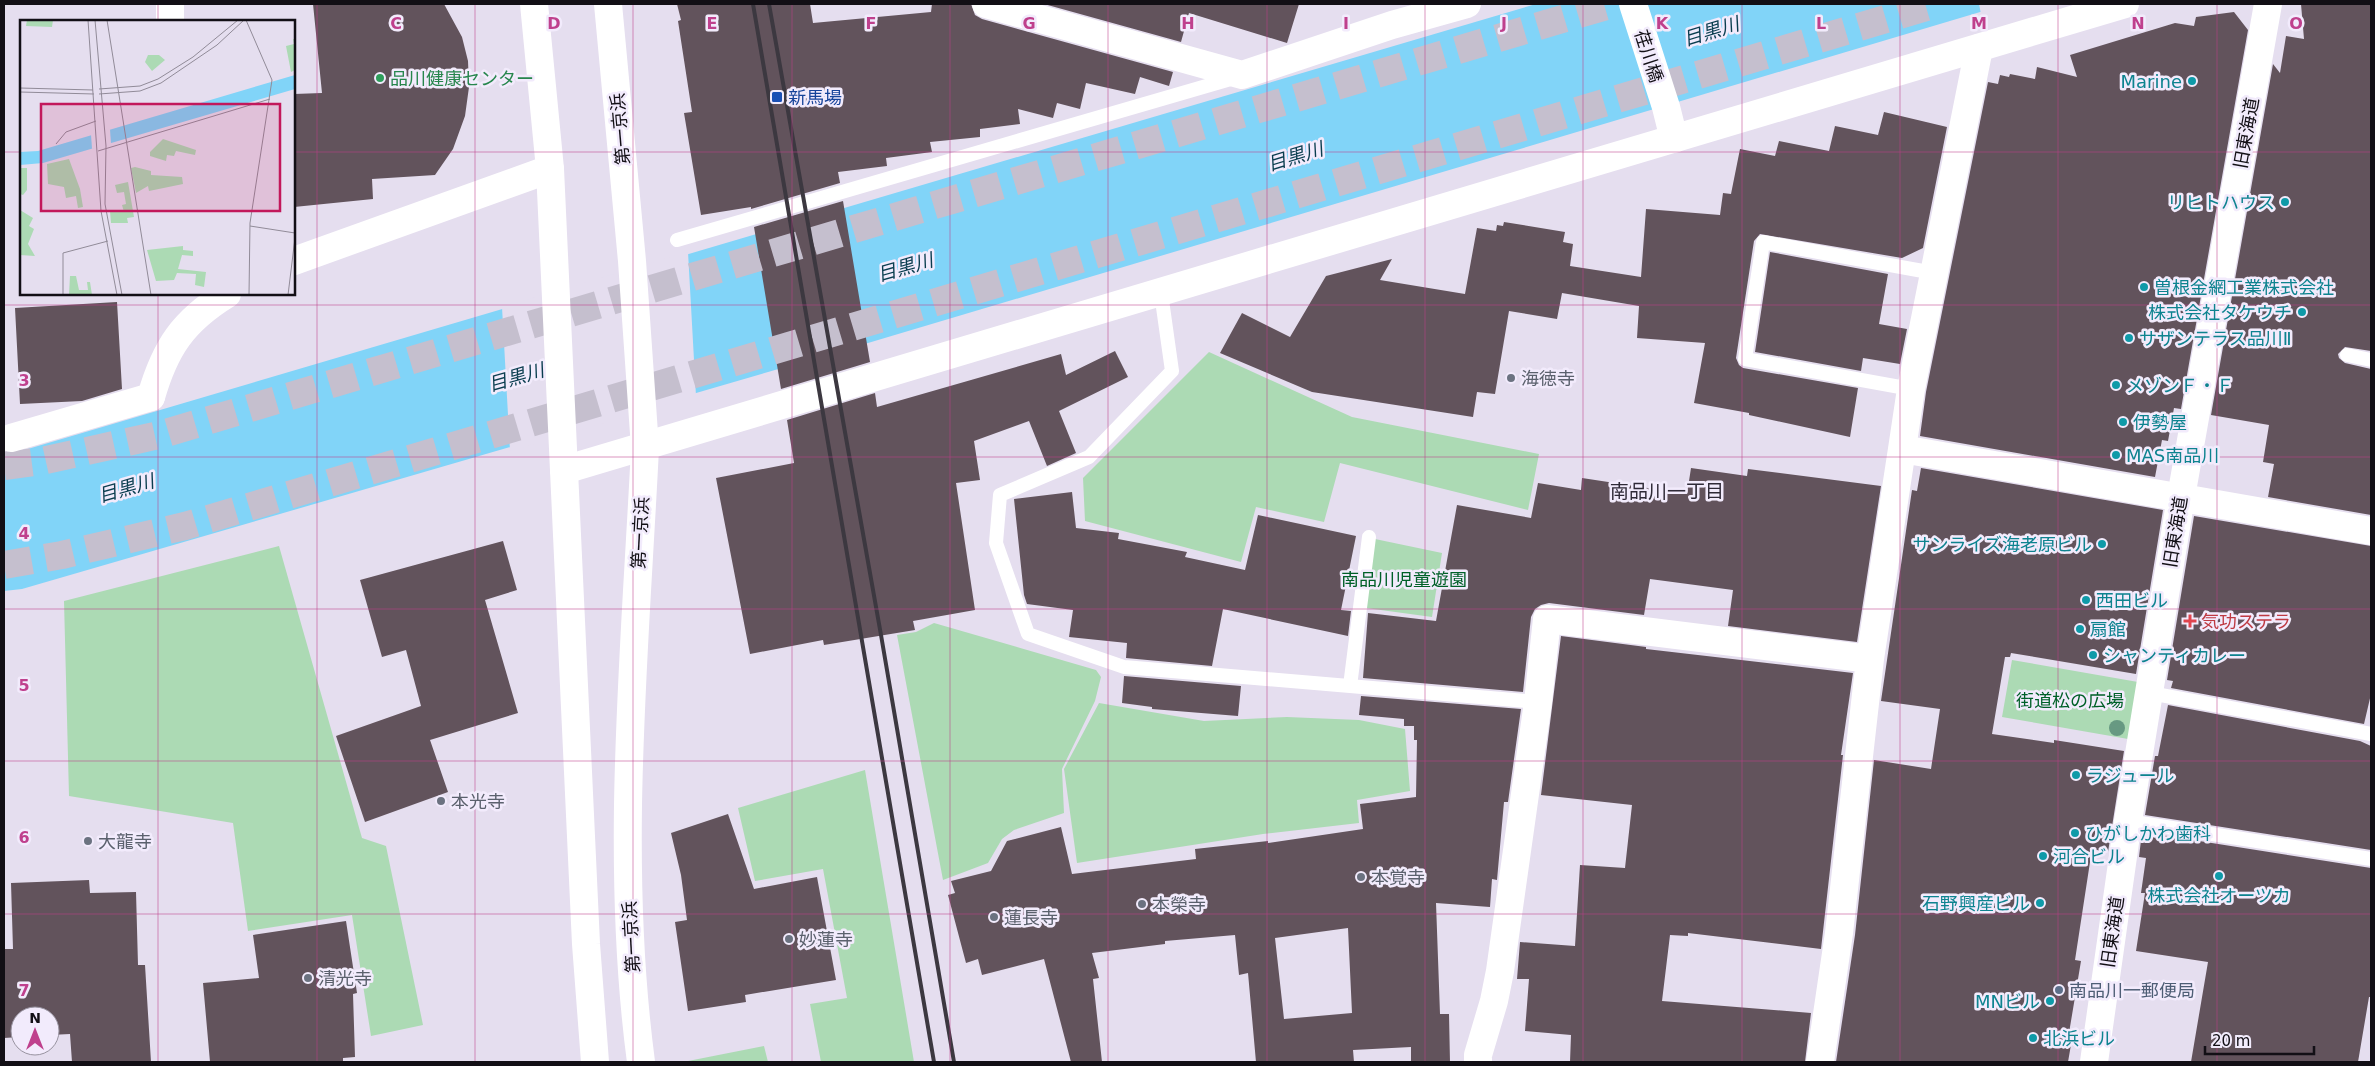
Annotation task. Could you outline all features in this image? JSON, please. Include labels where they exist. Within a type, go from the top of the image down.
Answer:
[{"type":"main road","points":[[170,4],[170,20]]},
{"type":"main road","points":[[534,4],[550,169],[585,934],[595,1062]]},
{"type":"main road","name":"第一京浜","points":[[608,4],[632,261],[644,416],[628,844],[631,946],[641,1062]]},
{"type":"main road","points":[[986,4],[1242,75],[1396,14],[1467,4]]},
{"type":"main road","name":"荏川橋","points":[[1633,4],[1666,107],[1674,140]]},
{"type":"main road","points":[[564,470],[644,448],[2125,4]]},
{"type":"main road","name":"旧東海道","points":[[2094,1062],[2128,821],[2181,497],[2268,4]]},
{"type":"main road","points":[[1820,1062],[1839,933],[1870,659],[1911,389],[1979,48]]},
{"type":"main road","points":[[295,261],[550,169]]},
{"type":"main road","points":[[11,438],[151,397],[159,368],[181,330],[215,297]]},
{"type":"main road","points":[[1902,449],[2371,531]]},
{"type":"main road","points":[[1478,1062],[1478,1055],[1494,1001],[1500,971],[1538,702],[1547,619],[1870,659]]},
{"type":"lane","points":[[677,240],[1242,75]]},
{"type":"lane","points":[[1911,389],[1745,358],[1763,242],[1934,273]]},
{"type":"lane","points":[[1161,293],[1172,371],[1089,456],[1000,495],[996,543],[1028,634],[1124,666],[1538,702]]},
{"type":"lane","points":[[2347,355],[2371,360]]},
{"type":"lane","points":[[1350,686],[1369,537]]},
{"type":"lane","points":[[2150,693],[2371,734]]},
{"type":"lane","points":[[2128,821],[2371,859]]},
{"type":"green space","points":[[1209,352],[1352,417],[1539,454],[1528,510],[1340,463],[1324,522],[1256,507],[1241,562],[1085,521],[1083,478]]},
{"type":"green space","name":"南品川児童遊園","points":[[1375,539],[1442,553],[1432,617],[1366,608]]},
{"type":"green space","points":[[279,546],[362,838],[386,846],[423,1025],[371,1036],[352,915],[248,931],[233,823],[69,796],[64,601]]},
{"type":"green space","points":[[934,623],[1096,670],[1101,677],[1095,701],[1062,769],[1064,813],[1014,830],[1002,839],[988,863],[943,880],[897,635],[916,632]]},
{"type":"green space","name":"街道松の広場","points":[[2012,660],[2138,682],[2128,739],[2002,717]]},
{"type":"green space","points":[[1099,703],[1204,721],[1287,717],[1359,720],[1405,729],[1410,791],[1357,800],[1359,823],[1263,834],[1077,863],[1064,769]]},
{"type":"green space","points":[[865,770],[914,1062],[821,1062],[810,1004],[847,998],[823,869],[755,881],[738,808]]},
{"type":"green space","points":[[764,1046],[768,1062],[683,1062]]},
{"type":"water","name":"目黒川","points":[[1536,4],[2007,4],[868,343],[22,589],[4,591],[4,456]]},
{"type":"pier","points":[[1979,4],[2005,4],[2006,7],[1981,14]]},
{"type":"pier","points":[[688,252],[696,396],[510,451],[502,307]]},
{"type":"building","points":[[313,4],[444,4],[462,37],[468,61],[469,87],[465,116],[453,149],[435,175],[372,179],[373,199],[295,207],[295,94],[322,93]]},
{"type":"building","points":[[677,4],[810,4],[813,23],[931,12],[932,4],[971,4],[975,15],[982,19],[1173,72],[1169,86],[1140,77],[1135,94],[1086,83],[1080,109],[1057,103],[1053,118],[1018,109],[1020,124],[980,129],[980,137],[930,142],[932,152],[886,158],[887,166],[838,172],[840,183],[751,209],[751,207],[701,215],[684,113],[692,112],[678,21],[681,20]]},
{"type":"building","points":[[1044,4],[1299,4],[1287,43],[1189,13],[1181,42]]},
{"type":"building","points":[[2301,4],[2371,4],[2371,351],[2345,347],[2338,354],[2339,358],[2345,363],[2371,369],[2371,515],[2268,497],[2274,464],[2263,462],[2269,425],[2211,415],[2273,64],[2280,73],[2286,36],[2304,39]]},
{"type":"building","points":[[2234,12],[2248,30],[2181,409],[2174,408],[2168,441],[2162,440],[2155,477],[1920,436],[1926,392],[1988,82],[1998,84],[2000,75],[2009,77],[2010,74],[2035,79],[2037,67],[2077,77],[2070,55],[2175,23],[2194,26],[2196,17]]},
{"type":"building","points":[[1884,112],[1947,127],[1923,248],[1902,258],[1760,234],[1754,241],[1736,358],[1739,365],[1743,368],[1858,388],[1850,437],[1749,415],[1749,413],[1694,403],[1705,343],[1637,338],[1639,306],[1562,293],[1557,319],[1509,311],[1495,394],[1477,392],[1473,417],[1312,392],[1220,353],[1242,313],[1290,337],[1326,276],[1392,259],[1380,280],[1465,294],[1477,228],[1496,231],[1497,225],[1503,226],[1504,222],[1565,232],[1563,242],[1573,244],[1570,266],[1641,277],[1646,209],[1720,215],[1723,193],[1731,194],[1740,149],[1775,156],[1779,141],[1829,151],[1835,126],[1878,135]]},
{"type":"building","points":[[843,201],[870,362],[781,389],[754,227]]},
{"type":"building","points":[[1770,252],[1888,274],[1879,324],[1907,329],[1900,364],[1863,358],[1861,371],[1755,352]]},
{"type":"building","points":[[117,302],[122,389],[82,401],[20,404],[15,308]]},
{"type":"building","points":[[1115,351],[1128,377],[1059,411],[1076,453],[1047,466],[1029,421],[974,441],[980,480],[956,483],[975,610],[913,621],[915,630],[824,645],[823,640],[750,654],[716,478],[794,463],[787,420],[875,393],[877,407],[1061,354],[1066,375]]},
{"type":"building","points":[[1691,468],[1747,476],[1748,469],[1881,486],[1857,642],[1728,626],[1733,590],[1650,579],[1644,615],[1549,603],[1535,609],[1531,617],[1523,692],[1363,678],[1368,613],[1436,621],[1457,505],[1531,518],[1538,483],[1581,490],[1582,478],[1687,494]]},
{"type":"building","points":[[1921,468],[2163,510],[2136,674],[2011,653],[2010,657],[2005,657],[1992,734],[2054,743],[2054,740],[2124,751],[2108,852],[2092,849],[2075,960],[2081,961],[2069,1033],[2073,1033],[2068,1062],[1836,1062],[1855,935],[1874,760],[1931,769],[1940,709],[1881,701],[1912,490],[1917,491]]},
{"type":"building","points":[[1072,492],[1076,528],[1119,533],[1118,539],[1187,552],[1185,557],[1245,570],[1258,515],[1356,536],[1341,610],[1351,611],[1348,636],[1223,609],[1212,666],[1126,658],[1127,643],[1069,637],[1073,610],[1027,604],[1024,595],[1014,499]]},
{"type":"building","points":[[2194,516],[2371,546],[2371,694],[2364,724],[2171,688],[2173,681],[2167,680]]},
{"type":"building","points":[[503,541],[517,590],[485,600],[518,713],[430,740],[448,792],[365,822],[336,736],[421,706],[406,650],[382,657],[360,580]]},
{"type":"building","points":[[1561,636],[1646,647],[1646,649],[1853,673],[1841,755],[1843,755],[1821,949],[1688,933],[1688,936],[1670,935],[1662,1001],[1811,1013],[1805,1062],[1570,1062],[1571,1035],[1525,1031],[1529,979],[1517,979],[1520,942],[1575,946],[1580,865],[1625,868],[1632,805],[1541,795]]},
{"type":"building","points":[[1124,676],[1241,686],[1238,716],[1152,709],[1152,707],[1122,703]]},
{"type":"building","points":[[1361,696],[1521,709],[1508,802],[1504,802],[1497,880],[1492,879],[1490,907],[1436,903],[1440,1014],[1449,1014],[1450,1062],[1411,1062],[1411,1047],[1353,1050],[1354,1062],[1256,1062],[1248,973],[1239,975],[1235,935],[1165,941],[1165,944],[1092,953],[1099,978],[1093,979],[1102,1062],[1071,1062],[1044,959],[982,975],[978,959],[966,963],[948,895],[955,893],[951,881],[991,871],[1007,841],[1061,827],[1072,874],[1196,859],[1195,849],[1268,841],[1268,843],[1363,829],[1360,804],[1416,797],[1417,740],[1414,740],[1414,726],[1404,726],[1404,719],[1359,715]],"holes":[[[1348,928],[1352,1013],[1284,1019],[1275,938]]]},
{"type":"building","points":[[2168,705],[2360,741],[2371,746],[2371,850],[2145,815],[2155,756],[2158,756]]},
{"type":"building","points":[[728,814],[754,889],[817,877],[836,980],[745,995],[746,1002],[688,1011],[675,922],[687,920],[681,875],[671,833]]},
{"type":"building","points":[[2142,832],[2371,868],[2371,997],[2369,997],[2358,1062],[2191,1062],[2208,962],[2136,951],[2145,893],[2141,893],[2146,858],[2139,857]]},
{"type":"building","points":[[89,880],[90,893],[136,892],[138,965],[145,965],[151,1062],[72,1062],[70,1034],[60,1034],[60,1006],[10,1006],[10,1038],[4,1038],[4,949],[13,949],[11,883]]},
{"type":"building","name":"清光寺","points":[[346,921],[357,993],[353,994],[355,1057],[343,1058],[343,1062],[210,1062],[203,983],[259,978],[253,935]]},
{"type":"tunnel","points":[[4,466],[42,461],[159,435],[1613,4]]},
{"type":"tunnel","points":[[4,565],[62,555],[185,526],[1936,4]]},
{"type":"railway","points":[[753,4],[934,1062]]},
{"type":"railway","points":[[769,4],[881,635],[954,1062]]},
{"type":"place","name":"品川健康センター","points":[[380,78]]},
{"type":"place","name":"Marine","points":[[2192,81]]},
{"type":"place","name":"新馬場","points":[[777,97]]},
{"type":"place","name":"リヒトハウス","points":[[2285,202]]},
{"type":"place","name":"曽根金網工業株式会社","points":[[2144,287]]},
{"type":"place","name":"株式会社タケウチ","points":[[2302,312]]},
{"type":"place","name":"サザンテラス品川Ⅱ","points":[[2129,338]]},
{"type":"place","name":"海徳寺","points":[[1511,378]]},
{"type":"place","name":"メゾンＦ・Ｆ","points":[[2116,385]]},
{"type":"place","name":"伊勢屋","points":[[2123,422]]},
{"type":"place","name":"MAS南品川","points":[[2116,455]]},
{"type":"place","name":"サンライズ海老原ビル","points":[[2102,544]]},
{"type":"place","name":"西田ビル","points":[[2086,600]]},
{"type":"place","name":"気功ステラ","points":[[2190,621]]},
{"type":"place","name":"扇館","points":[[2080,629]]},
{"type":"place","name":"シャンティカレー","points":[[2093,655]]},
{"type":"place","name":"ラジュール","points":[[2076,775]]},
{"type":"place","name":"本光寺","points":[[441,801]]},
{"type":"place","name":"ひがしかわ歯科","points":[[2075,833]]},
{"type":"place","name":"大龍寺","points":[[88,841]]},
{"type":"place","name":"河合ビル","points":[[2043,856]]},
{"type":"place","name":"株式会社オーツカ","points":[[2219,876]]},
{"type":"place","name":"本覚寺","points":[[1361,877]]},
{"type":"place","name":"石野興産ビル","points":[[2040,903]]},
{"type":"place","name":"本榮寺","points":[[1142,904]]},
{"type":"place","name":"蓮長寺","points":[[994,917]]},
{"type":"place","name":"妙蓮寺","points":[[789,939]]},
{"type":"place","name":"清光寺","points":[[308,978]]},
{"type":"place","name":"南品川一郵便局","points":[[2059,990]]},
{"type":"place","name":"MNビル","points":[[2050,1001]]},
{"type":"place","name":"北浜ビル","points":[[2033,1038]]},
{"type":"district","name":"南品川一丁目","points":[[1667,491]]}]
